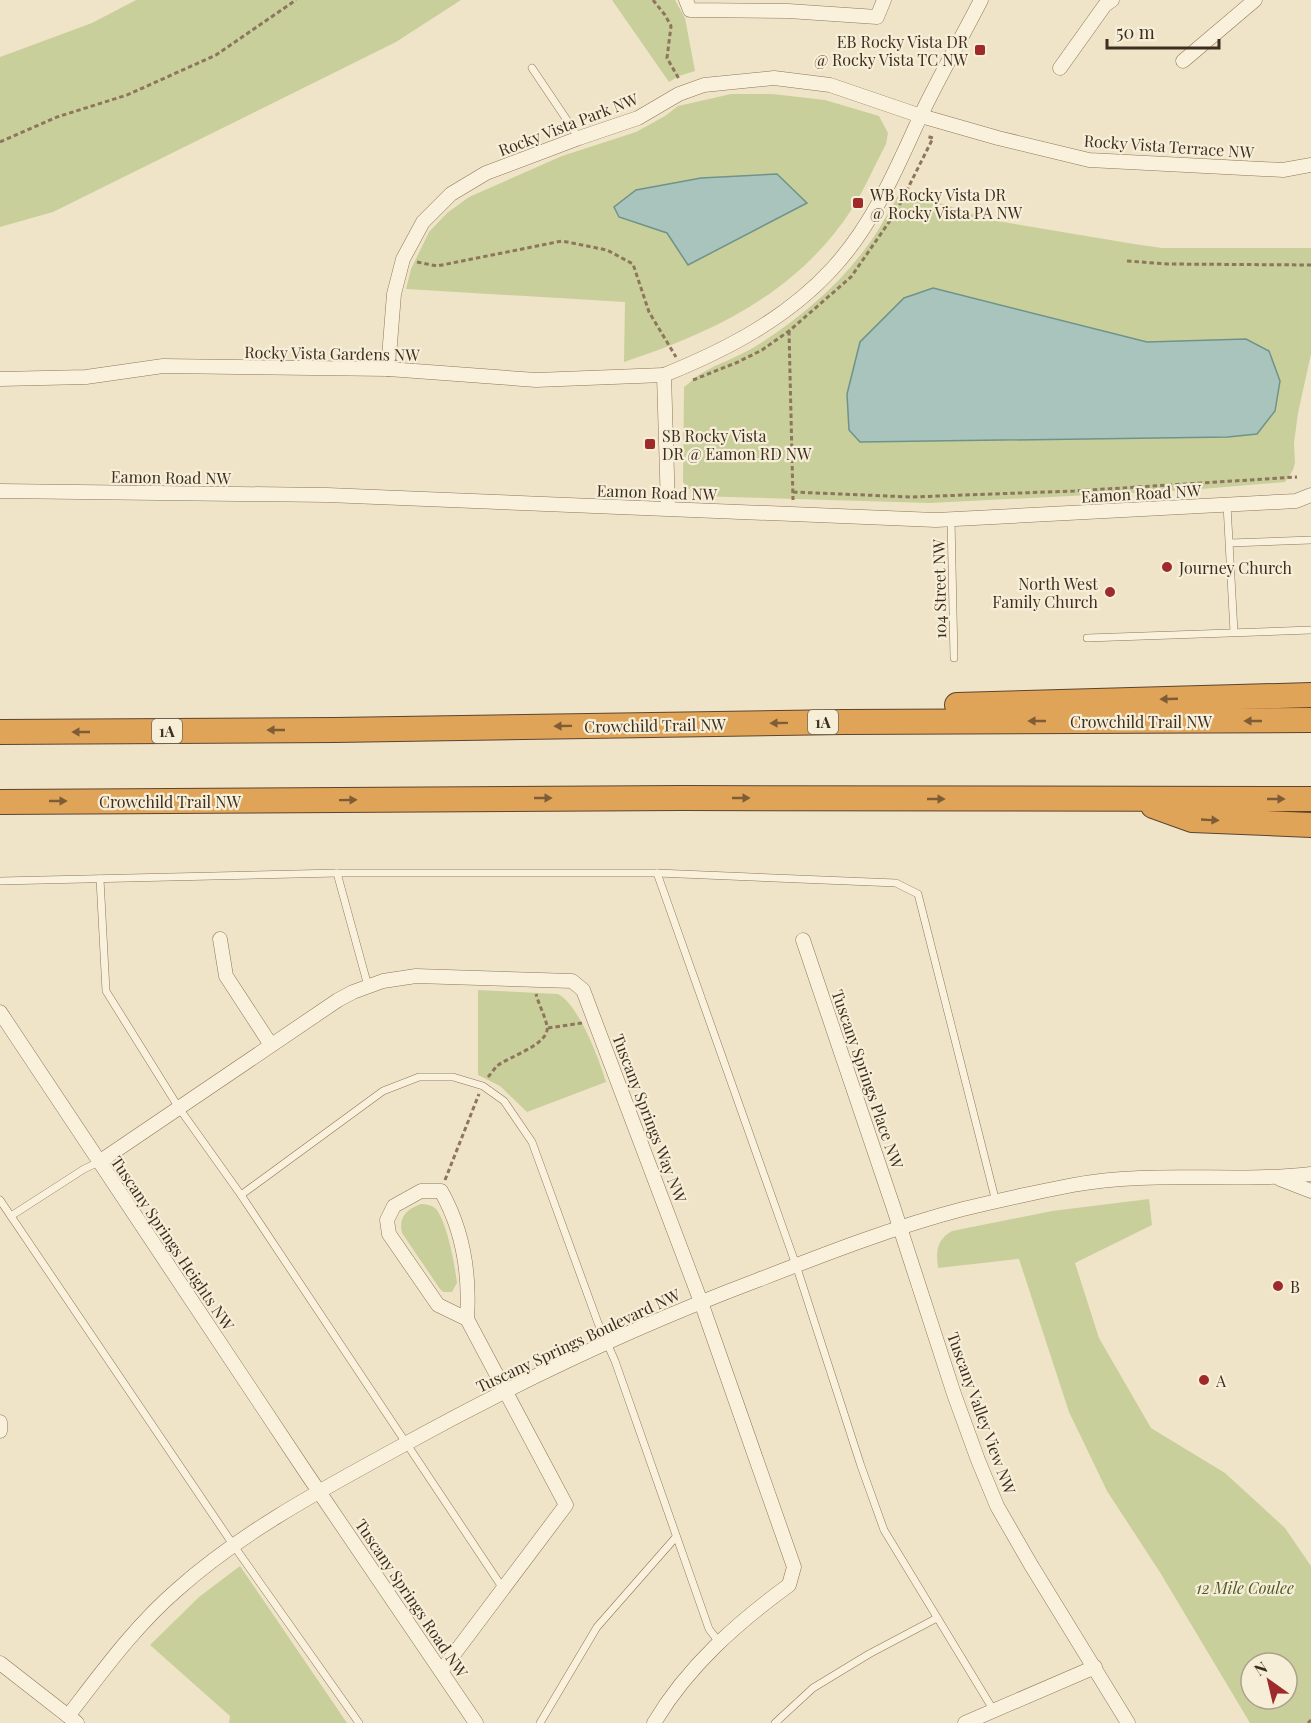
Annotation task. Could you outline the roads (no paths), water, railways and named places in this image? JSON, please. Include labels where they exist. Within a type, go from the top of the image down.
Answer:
[{"type":"highway","points":[[844,722],[887,708],[1311,695]]},
{"type":"highway","name":"Crowchild Trail NW","points":[[0,732],[335,730],[844,722],[1311,720]]},
{"type":"highway","name":"Crowchild Trail NW","points":[[0,802],[658,798],[1311,799]]},
{"type":"highway","points":[[1134,800],[1192,819],[1311,825]]},
{"type":"street","points":[[686,0],[690,10],[788,11],[877,17],[884,0]]},
{"type":"street","points":[[668,508],[664,375],[712,355],[751,334],[794,304],[832,269],[863,230],[879,202],[981,0]]},
{"type":"street","points":[[1183,61],[1255,0]]},
{"type":"street","points":[[1060,68],[1106,2]]},
{"type":"street","name":"Rocky Vista Park NW","points":[[388,369],[394,294],[403,259],[423,222],[452,194],[486,173],[638,118],[679,94],[704,85],[774,78],[830,85],[921,116]]},
{"type":"street","name":"Rocky Vista Terrace NW","points":[[921,116],[1089,160],[1283,170],[1311,165]]},
{"type":"street","name":"Rocky Vista Gardens NW","points":[[0,379],[86,377],[163,366],[388,369],[536,380],[664,375]]},
{"type":"street","name":"Eamon Road NW","points":[[0,491],[327,495],[951,519],[1296,501],[1311,495]]},
{"type":"street","points":[[220,939],[226,976],[271,1045]]},
{"type":"street","name":"Tuscany Springs Place NW","points":[[803,940],[901,1228]]},
{"type":"street","name":"Tuscany Springs Way NW","points":[[99,1162],[338,1000],[368,986],[416,976],[572,981],[583,990],[701,1302],[794,1567],[789,1585],[719,1641],[686,1677],[654,1723]]},
{"type":"street","name":"Tuscany Springs Heights NW","points":[[0,1012],[319,1492]]},
{"type":"street","name":"Tuscany Springs Boulevard NW","points":[[0,1663],[72,1719],[118,1652],[158,1608],[193,1576],[234,1546],[319,1492],[503,1391],[701,1302],[796,1265],[962,1209],[1077,1185],[1132,1178],[1175,1176],[1278,1178],[1311,1174]]},
{"type":"street","name":"Tuscany Springs Boulevard NW","points":[[1278,1178],[1311,1191]]},
{"type":"street","points":[[442,1670],[566,1505],[503,1391],[467,1319],[469,1291],[464,1252],[450,1206],[441,1191],[421,1191],[394,1206],[387,1220],[389,1234],[438,1305],[467,1319]]},
{"type":"street","name":"Tuscany Valley View NW","points":[[901,1228],[954,1394],[998,1506],[1031,1565],[1128,1723]]},
{"type":"street","points":[[0,1422],[0,1431]]},
{"type":"street","name":"Tuscany Springs Road NW","points":[[319,1492],[476,1723]]},
{"type":"street","points":[[965,1723],[1095,1667]]},
{"type":"lane","points":[[532,68],[579,138]]},
{"type":"lane","points":[[1227,505],[1234,632]]},
{"type":"lane","name":"104 Street NW","points":[[951,519],[954,658]]},
{"type":"lane","points":[[1230,543],[1311,540]]},
{"type":"lane","points":[[1087,638],[1311,630]]},
{"type":"lane","points":[[338,873],[368,986]]},
{"type":"lane","points":[[0,881],[338,873],[657,873],[896,883],[918,894],[996,1202]]},
{"type":"lane","points":[[657,873],[796,1265],[861,1466],[885,1530],[994,1711]]},
{"type":"lane","points":[[100,879],[106,991],[179,1108],[241,1196],[504,1590]]},
{"type":"lane","points":[[241,1196],[382,1091],[419,1077],[453,1077],[483,1086],[504,1101],[532,1142],[598,1323],[615,1361],[709,1629],[719,1641]]},
{"type":"lane","points":[[11,1216],[84,1169],[99,1162]]},
{"type":"lane","points":[[0,1200],[234,1546],[359,1723]]},
{"type":"lane","points":[[540,1723],[597,1627],[676,1537]]},
{"type":"lane","points":[[775,1723],[813,1688],[869,1654],[938,1618]]},
{"type":"water","points":[[777,174],[807,203],[688,265],[667,233],[619,217],[614,207],[636,190],[701,178]]},
{"type":"water","points":[[933,288],[1147,342],[1246,339],[1269,351],[1280,381],[1275,411],[1257,434],[1228,437],[860,442],[849,430],[847,394],[860,342],[904,298]]},
{"type":"place","name":"EB Rocky Vista DR @ Rocky Vista TC NW","points":[[980,50]]},
{"type":"place","name":"WB Rocky Vista DR @ Rocky Vista PA NW","points":[[858,203]]},
{"type":"place","name":"SB Rocky Vista DR @ Eamon RD NW","points":[[650,444]]},
{"type":"place","name":"Journey Church","points":[[1167,567]]},
{"type":"place","name":"North West Family Church","points":[[1110,592]]},
{"type":"place","name":"B","points":[[1278,1286]]},
{"type":"place","name":"A","points":[[1204,1380]]},
{"type":"park label","name":"12 Mile Coulee","points":[[1245,1587]]}]
